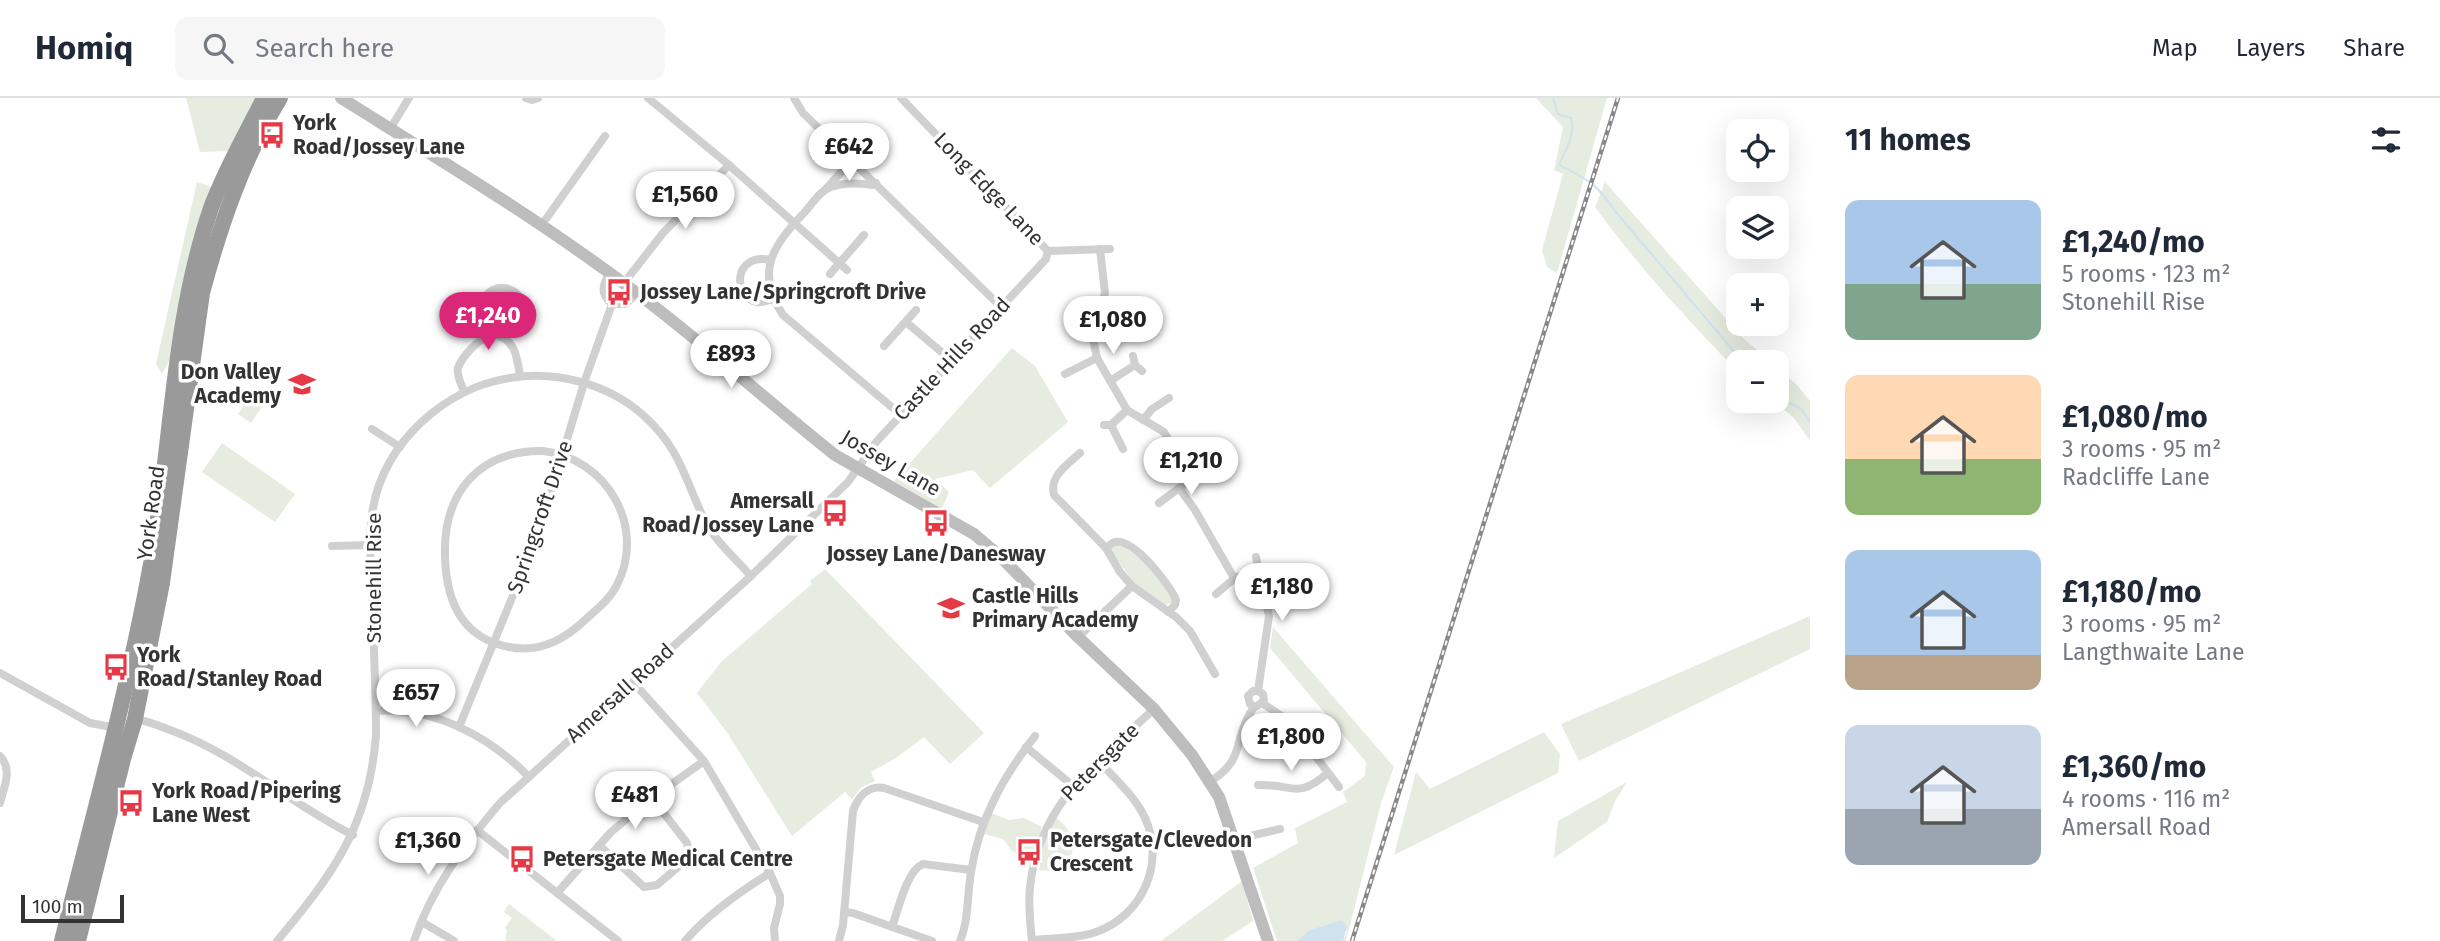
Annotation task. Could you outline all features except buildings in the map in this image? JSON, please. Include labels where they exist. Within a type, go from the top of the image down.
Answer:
[{"type":"highway","name":"York Road","points":[[62,941],[115,729],[157,533],[186,312],[198,251],[223,177],[264,98]]},
{"type":"highway","points":[[238,149],[271,98]]},
{"type":"highway","name":"York Road","points":[[78,941],[135,719],[170,534],[202,293],[237,184],[280,98]]},
{"type":"street","name":"Jossey Lane","points":[[341,98],[486,187],[638,293],[706,346],[819,442],[858,470],[972,532],[1154,709],[1192,754],[1211,781],[1224,810],[1268,941]]},
{"type":"street","points":[[390,129],[409,98]]},
{"type":"street","points":[[526,98],[538,98]]},
{"type":"street","points":[[648,98],[729,165],[847,270]]},
{"type":"street","points":[[794,98],[803,113],[1001,307]]},
{"type":"street","name":"Long Edge Lane","points":[[901,98],[1048,251]]},
{"type":"street","points":[[541,226],[605,136]]},
{"type":"street","points":[[852,160],[794,223],[775,248],[769,280],[774,299],[783,315],[901,415]]},
{"type":"street","points":[[624,283],[663,233],[729,165]]},
{"type":"street","points":[[826,190],[854,183],[876,183]]},
{"type":"street","points":[[830,274],[864,235]]},
{"type":"street","points":[[1048,251],[1105,249],[1105,293],[1093,339],[1097,358],[1127,410],[1164,432],[1172,445]]},
{"type":"street","name":"Castle Hills Road","points":[[858,470],[877,441],[1046,259],[1048,251]]},
{"type":"street","points":[[771,260],[757,258],[749,262],[740,279],[742,289],[750,299],[759,302],[774,299]]},
{"type":"street","name":"Springcroft Drive","points":[[459,727],[539,532],[584,383],[612,304],[602,289],[610,273]]},
{"type":"street","points":[[500,287],[511,288],[520,297],[519,307],[508,316],[494,317],[485,313],[484,301],[492,291],[500,287]]},
{"type":"street","points":[[612,304],[626,304],[638,293]]},
{"type":"street","points":[[884,346],[916,310]]},
{"type":"street","points":[[494,317],[495,335]]},
{"type":"street","points":[[905,322],[952,361]]},
{"type":"street","points":[[464,392],[458,367],[475,345],[486,336],[504,338],[514,347],[520,376]]},
{"type":"street","points":[[1065,374],[1097,358]]},
{"type":"street","points":[[1110,382],[1137,364]]},
{"type":"street","name":"Stonehill Rise","points":[[277,941],[317,894],[342,856],[365,801],[375,758],[372,517],[377,492],[389,463],[427,416],[442,404],[464,392],[498,380],[520,376],[551,377],[584,383],[627,403],[641,413],[667,440],[683,467],[710,530],[751,576]]},
{"type":"street","points":[[1143,420],[1152,409],[1170,398]]},
{"type":"street","points":[[1123,449],[1108,425],[1127,410]]},
{"type":"street","points":[[372,429],[400,447]]},
{"type":"street","points":[[543,451],[563,455],[591,469],[608,487],[620,506],[627,545],[618,583],[604,602],[562,639],[535,648],[509,648],[494,643],[470,628],[460,617],[450,597],[445,552],[448,515],[463,487],[491,463],[523,452],[543,451]]},
{"type":"street","points":[[1080,453],[1058,473],[1053,489],[1058,500],[1105,548],[1132,586],[1190,631],[1217,676]]},
{"type":"street","name":"Amersall Road","points":[[414,941],[452,865],[500,803],[751,576],[858,470]]},
{"type":"street","points":[[1159,503],[1194,477],[1210,470]]},
{"type":"street","points":[[1179,488],[1195,510],[1234,578]]},
{"type":"street","points":[[1105,548],[1119,542],[1144,558],[1160,573],[1176,600],[1168,612]]},
{"type":"street","points":[[332,546],[371,545]]},
{"type":"street","points":[[1256,556],[1269,616],[1258,691]]},
{"type":"street","points":[[1216,594],[1234,578],[1259,570]]},
{"type":"street","points":[[1079,637],[1132,586]]},
{"type":"street","points":[[0,673],[90,723],[115,729],[135,719],[207,745],[326,821],[353,835]]},
{"type":"street","points":[[633,682],[704,761],[770,873],[780,895],[774,928],[775,941]]},
{"type":"street","points":[[1211,781],[1224,773],[1233,762],[1242,733],[1258,705],[1263,694],[1258,691],[1253,691],[1248,696],[1248,701],[1258,705],[1289,721],[1339,787]]},
{"type":"street","name":"Petersgate","points":[[1032,941],[1030,887],[1037,851],[1053,814],[1072,786],[1154,709]]},
{"type":"street","points":[[376,711],[402,711],[447,721],[496,748],[514,761],[529,777]]},
{"type":"street","points":[[960,941],[971,870],[984,822],[1008,771],[1035,736]]},
{"type":"street","points":[[1026,747],[1072,786]]},
{"type":"street","points":[[0,755],[8,769],[0,803]]},
{"type":"street","points":[[1032,941],[1085,935],[1106,928],[1129,911],[1146,887],[1153,860],[1149,829],[1137,804],[1098,760]]},
{"type":"street","points":[[556,893],[598,845],[652,798],[704,761]]},
{"type":"street","points":[[1258,785],[1308,788],[1328,773]]},
{"type":"street","points":[[839,941],[853,811],[856,802],[869,789],[884,788],[984,822]]},
{"type":"street","points":[[1291,801],[1292,789]]},
{"type":"street","points":[[598,845],[644,887],[657,885],[685,861],[689,853],[687,843],[652,798]]},
{"type":"street","points":[[1233,840],[1280,829]]},
{"type":"street","points":[[477,830],[618,941]]},
{"type":"street","points":[[892,927],[911,875],[918,866],[971,870]]},
{"type":"street","points":[[685,941],[697,927],[731,899],[770,873]]},
{"type":"street","points":[[844,912],[932,941]]},
{"type":"street","points":[[422,922],[453,941]]},
{"type":"shaded area","points":[[186,98],[257,98],[228,151],[200,152]]},
{"type":"shaded area","points":[[1536,98],[1607,98],[1557,273],[1547,267],[1542,250],[1563,174],[1554,170],[1563,127]]},
{"type":"shaded area","points":[[197,182],[212,187],[186,271],[170,359],[162,374],[156,364]]},
{"type":"shaded area","points":[[1605,182],[1726,319],[1726,336],[1741,336],[1757,350],[1726,350],[1726,359],[1646,271],[1595,207]]},
{"type":"shaded area","points":[[1012,348],[1035,366],[1068,422],[990,488],[973,470],[935,479],[949,492],[942,509],[894,481]]},
{"type":"shaded area","points":[[1789,378],[1810,401],[1810,441],[1788,413]]},
{"type":"shaded area","points":[[256,389],[268,398],[251,423],[238,414]]},
{"type":"shaded area","points":[[222,443],[295,494],[275,522],[202,472]]},
{"type":"shaded area","points":[[1119,544],[1150,569],[1173,602],[1166,605],[1134,583],[1111,551],[1111,548]]},
{"type":"shaded area","points":[[825,569],[984,733],[950,764],[924,737],[871,772],[875,781],[862,787],[852,799],[845,792],[792,836],[728,734],[697,693],[721,662],[812,584],[810,581]]},
{"type":"shaded area","points":[[1810,616],[1810,649],[1579,761],[1561,724]]},
{"type":"shaded area","points":[[1273,627],[1394,767],[1381,803],[1346,941],[1343,941],[1347,931],[1343,921],[1338,921],[1309,930],[1297,941],[1277,941],[1253,868],[1298,843],[1295,828],[1347,802],[1343,792],[1365,776],[1366,762],[1270,648]]},
{"type":"shaded area","points":[[1544,732],[1560,754],[1558,773],[1394,855],[1416,772],[1430,789]]},
{"type":"shaded area","points":[[1627,782],[1615,801],[1607,822],[1554,858],[1558,821]]},
{"type":"shaded area","points":[[991,813],[1009,820],[1024,818],[1042,827],[1032,856],[1013,852],[1003,839],[984,834]]},
{"type":"shaded area","points":[[1055,817],[1072,837],[1073,849],[1067,862],[1051,871],[1039,870],[1042,844]]},
{"type":"shaded area","points":[[1242,881],[1253,921],[1222,941],[1161,941]]},
{"type":"shaded area","points":[[509,904],[557,941],[505,941],[505,928],[512,918],[504,912]]},
{"type":"water","points":[[1343,921],[1347,927],[1343,941],[1297,941],[1309,930]]},
{"type":"waterway","points":[[1553,98],[1558,114],[1571,118],[1572,124],[1569,142],[1559,165],[1597,188],[1733,350]]},
{"type":"waterway","points":[[1789,403],[1800,408],[1810,422]]},
{"type":"railway","points":[[1352,941],[1618,98]]},
{"type":"place","name":"York Road/Jossey Lane","points":[[272,135]]},
{"type":"place","name":"Jossey Lane/Springcroft Drive","points":[[619,292]]},
{"type":"place","name":"Don Valley Academy","points":[[302,384]]},
{"type":"place","name":"Amersall Road/Jossey Lane","points":[[835,513]]},
{"type":"place","name":"Jossey Lane/Danesway","points":[[936,523]]},
{"type":"place","name":"Castle Hills Primary Academy","points":[[951,608]]},
{"type":"place","name":"York Road/Stanley Road","points":[[116,667]]},
{"type":"place","name":"York Road/Pipering Lane West","points":[[131,803]]},
{"type":"place","name":"Petersgate/Clevedon Crescent","points":[[1029,852]]},
{"type":"place","name":"Petersgate Medical Centre","points":[[522,859]]}]
